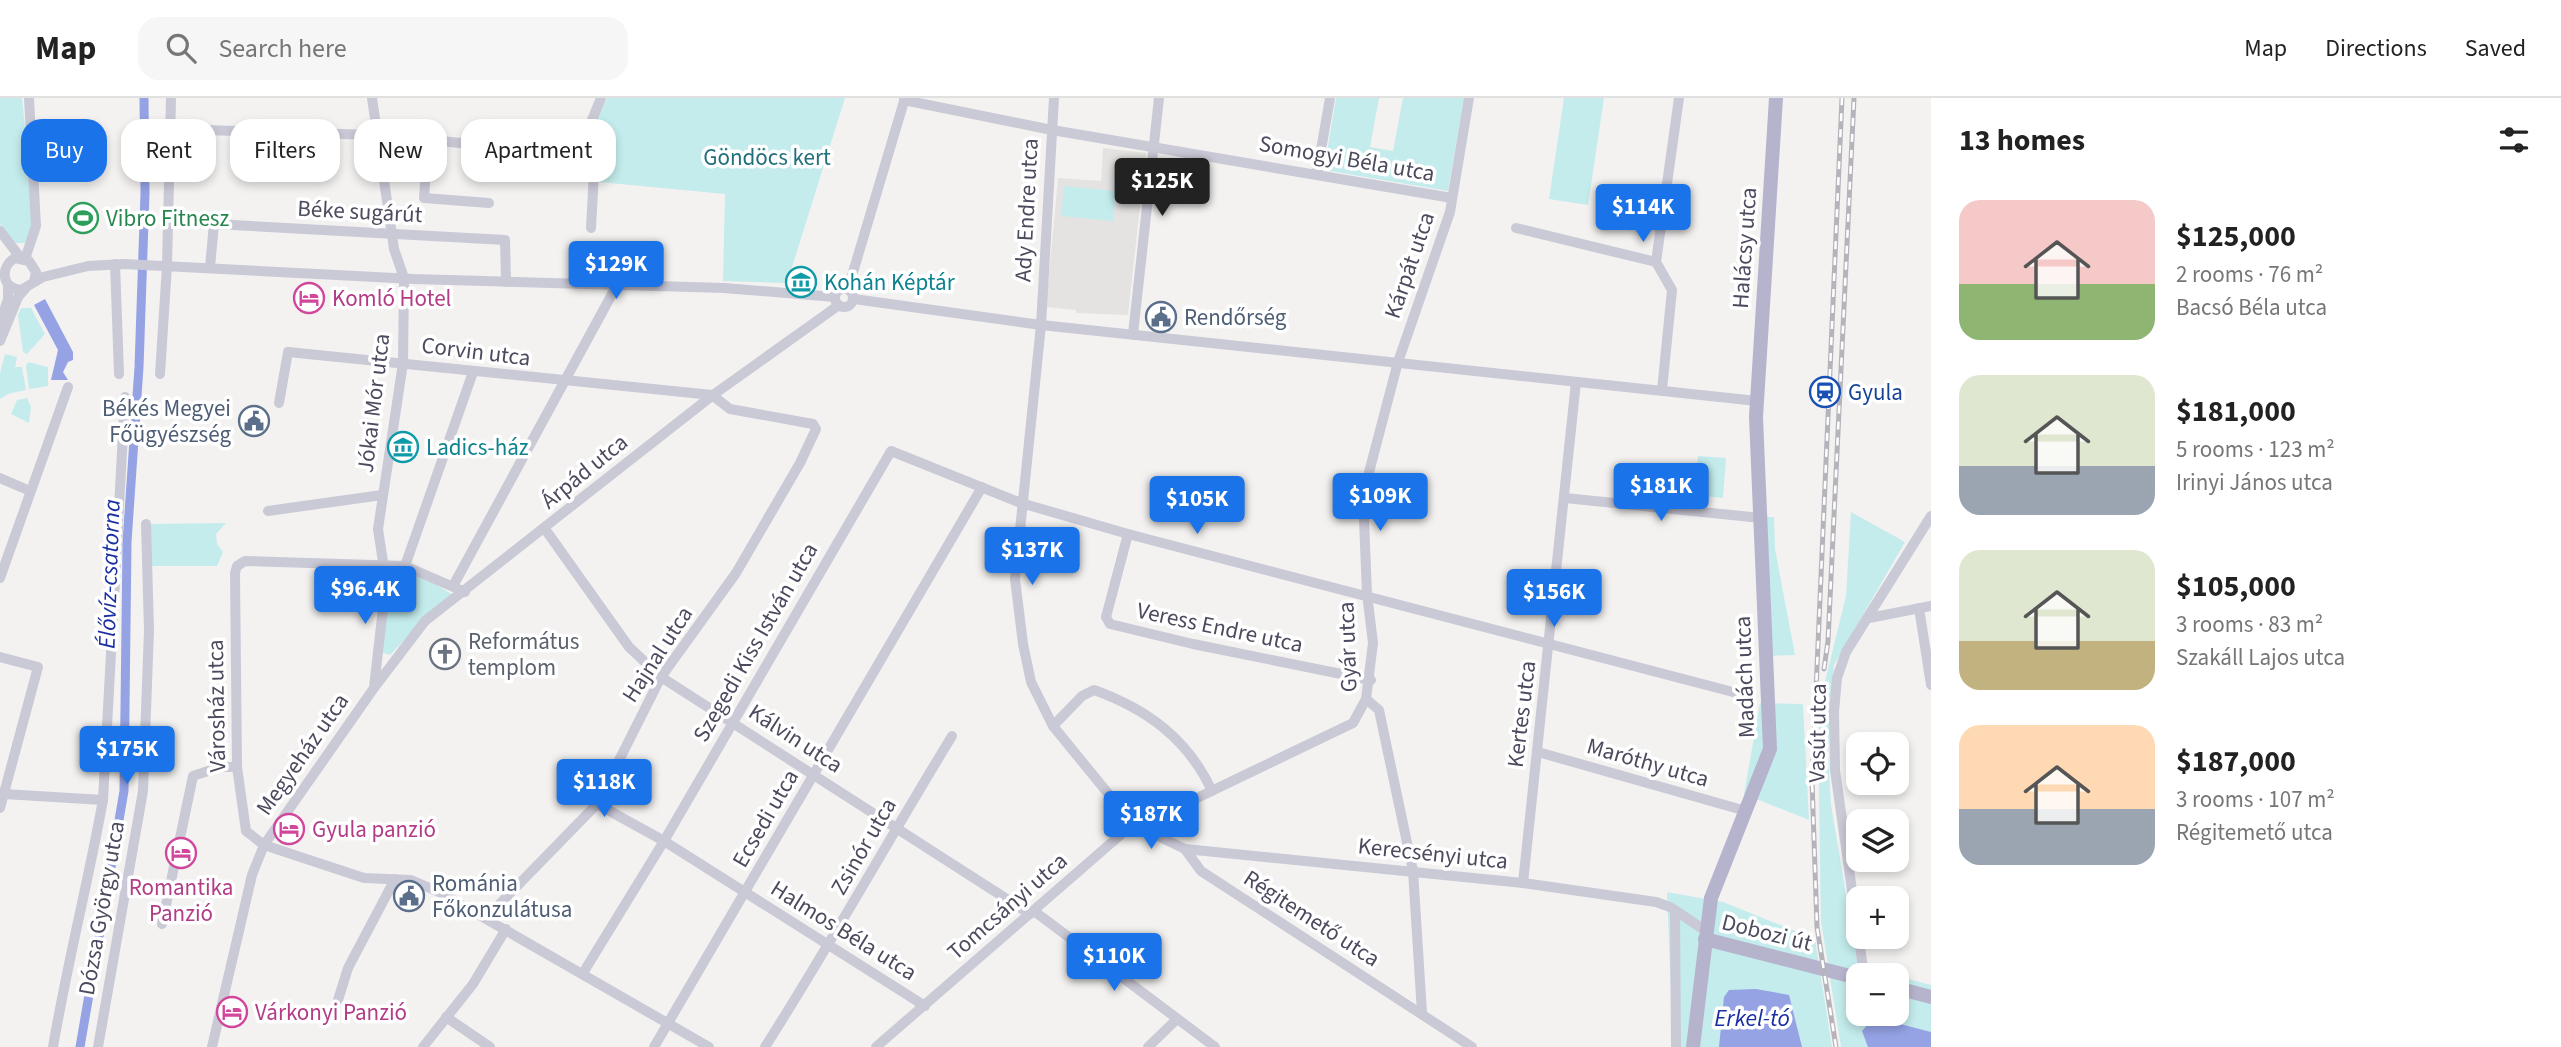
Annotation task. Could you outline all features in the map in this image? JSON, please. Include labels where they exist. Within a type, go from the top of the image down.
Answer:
[{"type":"main road","name":"Halácsy utca","points":[[1757,401],[1776,98]]},
{"type":"main road","name":"Madách utca","points":[[1693,1047],[1711,898],[1770,749],[1757,401]]},
{"type":"main road","name":"Dobozi út","points":[[1706,936],[1846,975]]},
{"type":"main road","points":[[1909,991],[1931,997]]},
{"type":"street","points":[[29,98],[36,219],[26,260],[29,286]]},
{"type":"street","points":[[170,119],[171,98]]},
{"type":"street","name":"Jókai Mór utca","points":[[372,98],[374,119]]},
{"type":"street","points":[[592,119],[601,98]]},
{"type":"street","name":"Ady Endre utca","points":[[1054,98],[1041,325],[1015,579],[1031,682],[1053,726],[1137,826]]},
{"type":"street","points":[[1133,334],[1159,98]]},
{"type":"street","points":[[1317,173],[1330,98]]},
{"type":"street","name":"Kárpát utca","points":[[1398,362],[1452,198],[1469,98]]},
{"type":"street","points":[[1662,390],[1672,290],[1656,262],[1679,98]]},
{"type":"street","points":[[0,231],[26,260],[52,270],[120,264],[167,265],[404,278],[724,288],[848,306],[905,99]]},
{"type":"street","name":"Somogyi Béla utca","points":[[905,99],[1052,130],[1452,198]]},
{"type":"street","points":[[216,130],[354,134]]},
{"type":"street","points":[[160,374],[169,182]]},
{"type":"street","name":"Jókai Mór utca","points":[[374,688],[386,582],[379,545],[381,501],[403,363],[404,278],[391,233],[383,182]]},
{"type":"street","points":[[425,182],[424,198],[489,203]]},
{"type":"street","points":[[591,228],[593,182]]},
{"type":"street","name":"Béke sugárút","points":[[169,219],[214,221],[214,224],[505,240],[506,282]]},
{"type":"street","points":[[210,267],[214,224]]},
{"type":"street","points":[[1516,228],[1656,262]]},
{"type":"street","points":[[0,240],[6,264],[3,276],[8,285],[16,290],[88,267]]},
{"type":"street","points":[[6,264],[26,260]]},
{"type":"street","points":[[119,374],[120,264]]},
{"type":"street","points":[[0,323],[8,299],[8,285]]},
{"type":"street","points":[[453,586],[617,285]]},
{"type":"street","points":[[0,341],[18,297],[29,286]]},
{"type":"street","points":[[851,294],[1041,325],[1757,401]]},
{"type":"street","name":"Árpád utca","points":[[374,688],[425,621],[834,302]]},
{"type":"street","name":"Corvin utca","points":[[279,403],[288,352],[563,382],[713,395]]},
{"type":"street","name":"Gyár utca","points":[[1398,362],[1363,495],[1367,594],[1373,643],[1371,680],[1366,699],[1379,710],[1413,871],[1422,1013]]},
{"type":"street","points":[[405,566],[473,372]]},
{"type":"street","name":"Kertes utca","points":[[1523,883],[1551,645],[1576,382]]},
{"type":"street","points":[[0,578],[68,387]]},
{"type":"street","name":"Hajnal utca","points":[[486,918],[597,804],[661,677],[736,573],[800,463],[816,429],[813,424],[730,409],[713,395]]},
{"type":"street","name":"Dózsa György utca","points":[[53,1047],[67,961],[92,864],[103,800],[125,397]]},
{"type":"street","name":"Szegedi Kiss István utca","points":[[583,974],[664,841],[891,451],[1021,503],[1128,534],[1367,594],[1733,692]]},
{"type":"street","points":[[0,478],[30,491]]},
{"type":"street","name":"Ecsedi utca","points":[[654,1047],[982,487]]},
{"type":"street","points":[[1565,498],[1761,518]]},
{"type":"street","points":[[268,511],[381,501]]},
{"type":"street","name":"Vasút utca","points":[[1862,963],[1839,812],[1834,712],[1842,663],[1900,562],[1931,516]]},
{"type":"street","name":"Dózsa György utca","points":[[98,1047],[143,791],[149,630],[146,524]]},
{"type":"street","name":"Kálvin utca","points":[[545,529],[629,647],[661,677],[1032,913],[1215,1047]]},
{"type":"street","name":"Veress Endre utca","points":[[1128,534],[1107,617],[1110,624],[1193,645],[1371,680]]},
{"type":"street","name":"Városház utca","points":[[264,845],[246,831],[237,767],[237,566],[250,561],[383,563]]},
{"type":"street","points":[[383,563],[405,566],[465,592]]},
{"type":"street","points":[[1869,618],[1931,606]]},
{"type":"street","points":[[1919,608],[1931,685]]},
{"type":"street","points":[[0,657],[38,667],[0,808]]},
{"type":"street","points":[[377,661],[390,667]]},
{"type":"street","name":"Megyeház utca","points":[[212,1047],[252,875],[264,845],[374,688]]},
{"type":"street","points":[[1053,726],[1082,696],[1094,690],[1120,699],[1161,723],[1191,754],[1212,791]]},
{"type":"street","name":"Tomcsányi utca","points":[[876,1047],[1137,826],[1353,723],[1366,699]]},
{"type":"street","name":"Zsinór utca","points":[[765,1047],[831,944],[895,828],[952,736]]},
{"type":"street","name":"Maróthy utca","points":[[1538,752],[1746,811]]},
{"type":"street","points":[[162,924],[193,776],[220,767],[237,767]]},
{"type":"street","name":"Dózsa György utca","points":[[4,794],[103,800]]},
{"type":"street","name":"Halmos Béla utca","points":[[597,804],[664,841],[831,944],[925,1006]]},
{"type":"street","name":"Régitemető utca","points":[[1137,826],[1185,849],[1200,871],[1472,1047]]},
{"type":"street","points":[[264,845],[365,878],[411,880],[506,929],[709,1047]]},
{"type":"street","name":"Kerecsényi utca","points":[[1185,849],[1523,883],[1656,902],[1675,911],[1706,936]]},
{"type":"street","points":[[338,1000],[348,968],[395,879]]},
{"type":"street","points":[[1675,911],[1676,1047]]},
{"type":"street","points":[[423,1047],[472,984],[506,929]]},
{"type":"street","points":[[446,1017],[490,1047]]},
{"type":"street","points":[[1147,1047],[1176,1020]]},
{"type":"shaded area","points":[[1103,148],[1146,153],[1128,315],[1076,313],[1076,310],[1046,307],[1058,178],[1101,181]]},
{"type":"green space","points":[[0,98],[22,98],[24,119],[21,119],[21,182],[31,182],[35,224],[27,243],[13,243],[0,224]]},
{"type":"green space","name":"Göndöcs kert","points":[[607,98],[845,98],[787,283],[723,281],[725,194],[599,182],[616,182],[616,119],[597,119]]},
{"type":"green space","points":[[1336,98],[1379,98],[1370,147],[1393,151],[1403,98],[1464,98],[1448,191],[1324,170]]},
{"type":"green space","points":[[1564,98],[1604,98],[1588,205],[1549,199]]},
{"type":"green space","points":[[1064,186],[1116,191],[1113,221],[1061,216]]},
{"type":"green space","points":[[21,308],[31,308],[45,334],[27,354],[23,352],[18,315]]},
{"type":"green space","points":[[5,354],[17,357],[15,367],[22,367],[26,390],[8,394],[0,399],[0,373]]},
{"type":"green space","points":[[28,362],[48,367],[48,386],[29,389],[26,366]]},
{"type":"green space","points":[[27,398],[31,407],[29,423],[11,414],[17,400]]},
{"type":"green space","points":[[1698,456],[1726,458],[1723,498],[1695,495]]},
{"type":"green space","points":[[1851,512],[1905,542],[1834,665],[1828,756],[1831,805],[1846,894],[1846,949],[1855,949],[1857,963],[1846,963],[1846,1026],[1909,1026],[1909,979],[1931,985],[1931,1047],[1841,1047],[1821,921],[1818,732],[1822,694],[1846,596]]},
{"type":"green space","points":[[1754,517],[1774,517],[1775,549],[1795,655],[1760,656]]},
{"type":"green space","points":[[226,523],[216,534],[217,544],[223,552],[217,566],[147,566],[146,524]]},
{"type":"green space","points":[[388,569],[419,574],[453,595],[427,616],[390,655],[381,652]]},
{"type":"green space","points":[[1760,703],[1803,704],[1809,820],[1744,794]]},
{"type":"green space","points":[[1667,892],[1723,902],[1815,939],[1832,1047],[1673,1047]]},
{"type":"water","points":[[45,299],[73,352],[73,360],[68,362],[63,372],[68,380],[51,380],[58,350],[34,305]]},
{"type":"water","name":"Erkel-tó","points":[[1756,989],[1789,995],[1802,1047],[1719,1047],[1724,997],[1729,990]]},
{"type":"water","points":[[1866,1026],[1908,1026],[1931,1032],[1931,1047],[1868,1047],[1862,1031]]},
{"type":"waterway","name":"Élővíz-csatorna","points":[[80,1047],[124,791],[127,542],[139,367],[145,193],[144,98]]},
{"type":"railway","points":[[1836,1047],[1817,927],[1812,781],[1842,98]]},
{"type":"railway","points":[[1824,669],[1828,641],[1854,98]]},
{"type":"place","name":"Vibro Fitnesz","points":[[83,218]]},
{"type":"place","name":"Kohán Képtár","points":[[801,282]]},
{"type":"place","name":"Komló Hotel","points":[[309,298]]},
{"type":"place","name":"Rendőrség","points":[[1161,317]]},
{"type":"place","name":"Gyula","points":[[1825,392]]},
{"type":"place","name":"Békés Megyei Főügyészség","points":[[254,421]]},
{"type":"place","name":"Ladics-ház","points":[[403,447]]},
{"type":"place","name":"Református templom","points":[[445,654]]},
{"type":"place","name":"Gyula panzió","points":[[289,829]]},
{"type":"place","name":"Romantika Panzió","points":[[181,853]]},
{"type":"place","name":"Románia Főkonzulátusa","points":[[409,896]]},
{"type":"place","name":"Várkonyi Panzió","points":[[232,1012]]}]
